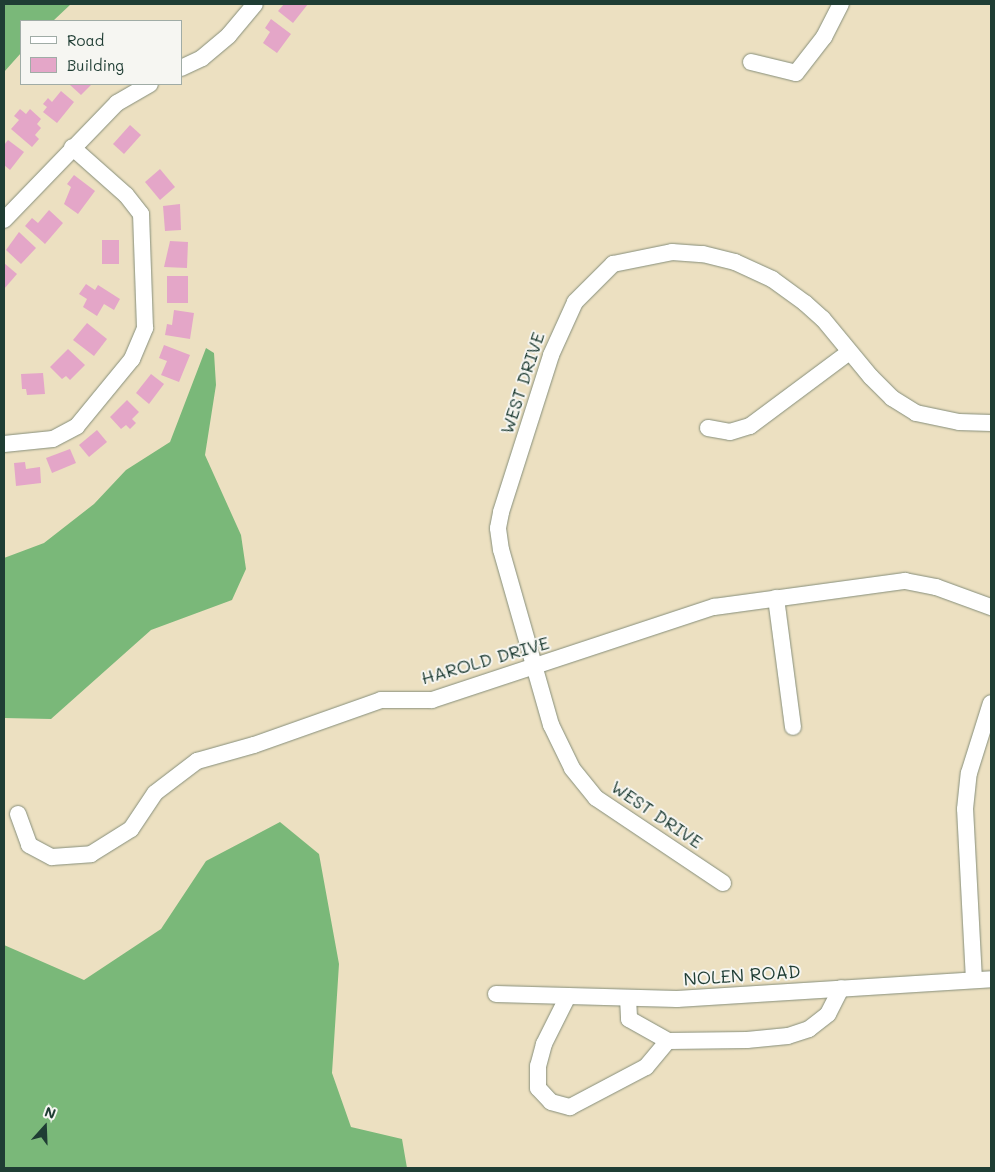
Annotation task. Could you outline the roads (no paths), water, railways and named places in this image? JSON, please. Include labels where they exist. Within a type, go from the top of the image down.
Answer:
[{"type":"street","points":[[182,68],[202,58],[229,35],[255,4]]},
{"type":"street","points":[[751,62],[796,73],[824,37],[841,4]]},
{"type":"street","points":[[4,220],[72,148],[118,103],[148,85]]},
{"type":"street","points":[[4,444],[53,439],[77,426],[132,359],[145,328],[141,214],[126,195],[72,148]]},
{"type":"street","name":"WEST DRIVE","points":[[723,883],[596,798],[562,752],[551,725],[501,550],[498,528],[551,355],[575,302],[592,282],[613,264],[672,252],[703,254],[736,262],[772,279],[805,303],[823,319],[848,353],[892,398],[916,413],[959,422],[991,423]]},
{"type":"street","points":[[708,428],[730,432],[750,426],[848,353]]},
{"type":"street","name":"HAROLD DRIVE","points":[[18,814],[29,844],[52,857],[91,854],[131,829],[154,793],[196,761],[254,745],[381,700],[432,700],[535,668],[714,607],[905,581],[936,587],[991,607]]},
{"type":"street","points":[[776,598],[793,728]]},
{"type":"street","points":[[974,980],[966,794],[969,773],[991,703]]},
{"type":"street","name":"NOLEN ROAD","points":[[496,994],[677,999],[991,979]]},
{"type":"street","points":[[628,998],[630,1018],[668,1041],[748,1040],[788,1036],[809,1029],[828,1014],[841,988]]},
{"type":"street","points":[[568,996],[544,1044],[538,1066],[538,1088],[551,1102],[570,1107],[646,1067],[668,1041]]}]
